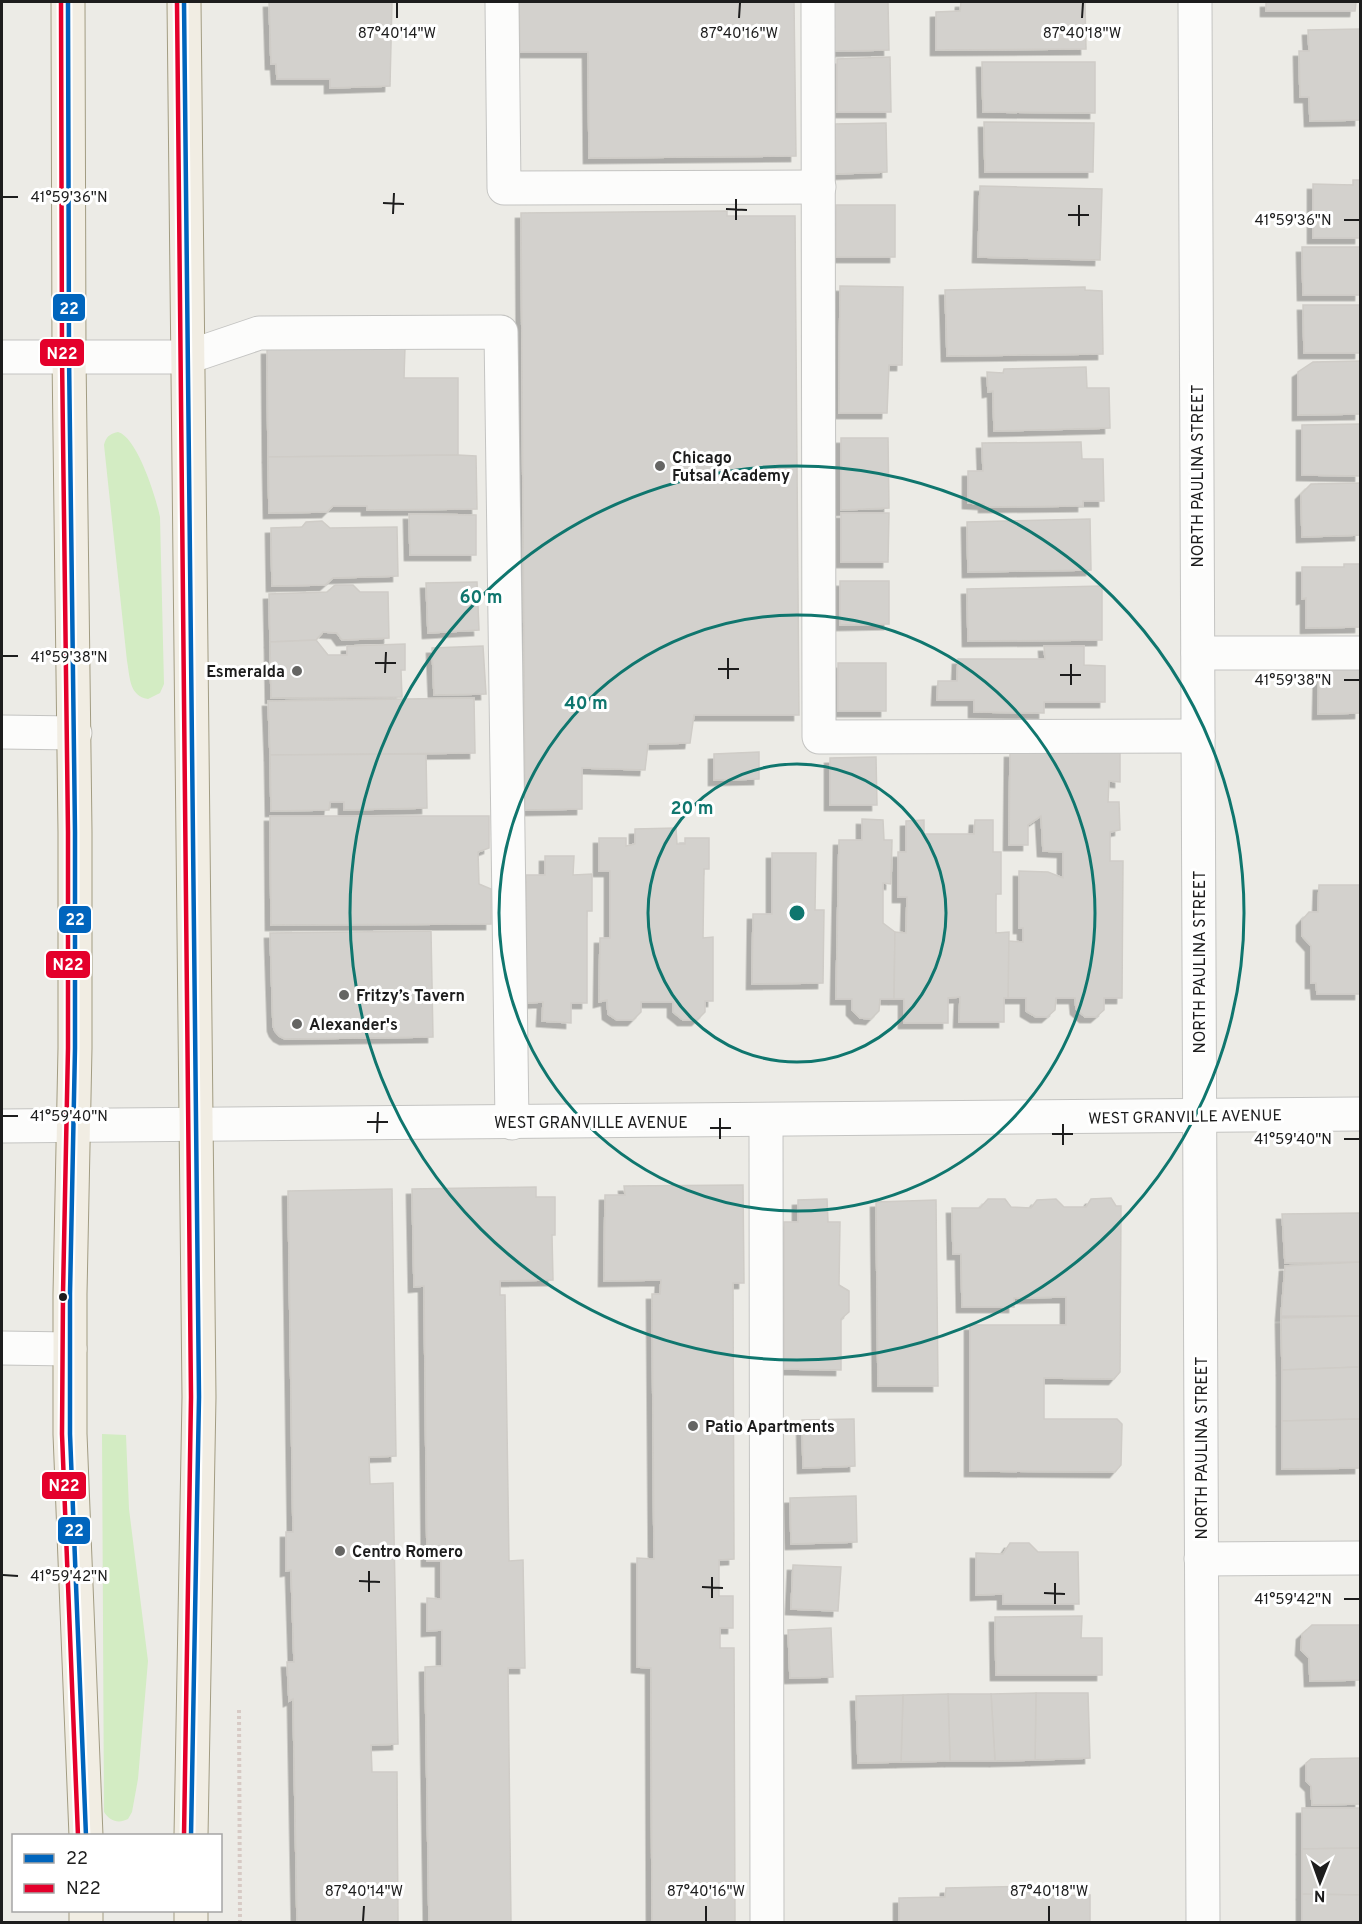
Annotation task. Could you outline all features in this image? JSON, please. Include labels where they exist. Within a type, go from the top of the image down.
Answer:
[{"type":"main road","points":[[68,2],[69,356],[75,733],[75,1048],[71,1186],[70,1434],[86,1834]]},
{"type":"main road","points":[[184,2],[199,1397],[190,1834]]},
{"type":"street","points":[[502,2],[504,188],[819,186]]},
{"type":"street","points":[[818,2],[819,737],[1198,736]]},
{"type":"street","name":"NORTH PAULINA STREET","points":[[1195,2],[1203,1923]]},
{"type":"street","points":[[2,357],[188,357],[259,333],[501,332],[512,1123]]},
{"type":"street","points":[[1198,653],[1360,652]]},
{"type":"street","points":[[2,732],[75,733]]},
{"type":"street","name":"WEST GRANVILLE AVENUE","points":[[2,1126],[1360,1114]]},
{"type":"street","points":[[766,1120],[767,1923]]},
{"type":"street","points":[[2,1348],[70,1349]]},
{"type":"street","points":[[1201,1559],[1360,1558]]},
{"type":"green space","points":[[118,432],[125,436],[139,456],[160,517],[164,684],[160,693],[148,699],[134,690],[127,661],[104,445],[108,436]]},
{"type":"green space","points":[[102,1434],[126,1435],[129,1509],[148,1661],[138,1779],[132,1812],[128,1819],[121,1821],[109,1818],[104,1812]]},
{"type":"building","points":[[269,2],[392,2],[390,86],[330,88],[330,79],[277,79],[276,64],[271,64]]},
{"type":"building","points":[[519,2],[794,2],[796,156],[589,158],[588,52],[520,52]]},
{"type":"building","points":[[833,2],[888,2],[889,50],[834,51]]},
{"type":"building","points":[[961,2],[1085,2],[1086,49],[936,50],[936,12],[960,11]]},
{"type":"building","points":[[1266,2],[1356,2],[1355,11],[1266,11]]},
{"type":"building","points":[[1360,29],[1360,120],[1310,121],[1309,97],[1300,97],[1299,51],[1309,51],[1308,30]]},
{"type":"building","points":[[890,57],[891,112],[837,112],[837,59]]},
{"type":"building","points":[[982,62],[1095,62],[1095,113],[983,112]]},
{"type":"building","points":[[984,122],[1094,123],[1093,172],[985,172]]},
{"type":"building","points":[[886,123],[887,172],[836,174],[835,124]]},
{"type":"building","points":[[1353,180],[1360,180],[1360,238],[1313,238],[1313,184],[1353,185]]},
{"type":"building","points":[[980,186],[1102,189],[1100,260],[978,257]]},
{"type":"building","points":[[836,205],[895,205],[895,257],[836,257]]},
{"type":"building","name":"Chicago Futsal Academy","points":[[727,211],[727,216],[795,216],[799,715],[694,715],[690,743],[648,744],[645,770],[582,768],[582,809],[525,810],[521,213]]},
{"type":"building","points":[[1302,247],[1360,247],[1360,295],[1303,295]]},
{"type":"building","points":[[840,286],[903,287],[902,365],[889,365],[887,413],[839,413]]},
{"type":"building","points":[[1085,287],[1085,290],[1102,291],[1103,354],[947,356],[945,290]]},
{"type":"building","points":[[1303,305],[1360,305],[1360,353],[1304,353]]},
{"type":"building","points":[[405,347],[404,378],[458,378],[458,455],[268,457],[267,349]]},
{"type":"building","points":[[1360,361],[1360,414],[1298,415],[1298,372],[1313,362]]},
{"type":"building","points":[[1086,367],[1087,388],[1109,388],[1110,428],[994,431],[993,391],[988,392],[987,372],[1003,373],[1004,369]]},
{"type":"building","points":[[1360,424],[1360,476],[1302,475],[1302,425]]},
{"type":"building","points":[[841,438],[888,438],[889,508],[841,510]]},
{"type":"building","points":[[1081,442],[1082,459],[1103,459],[1104,501],[1083,501],[1083,506],[984,507],[984,504],[968,503],[968,471],[983,471],[982,443]]},
{"type":"building","points":[[476,456],[477,509],[367,510],[367,506],[333,506],[327,512],[269,513],[268,457]]},
{"type":"building","points":[[1360,483],[1360,535],[1302,537],[1301,494],[1311,484]]},
{"type":"building","points":[[841,513],[889,513],[888,562],[841,562]]},
{"type":"building","points":[[409,514],[476,515],[476,555],[410,555]]},
{"type":"building","points":[[1090,519],[1091,570],[968,572],[967,522]]},
{"type":"building","points":[[322,521],[330,528],[397,527],[398,576],[333,578],[325,585],[272,586],[271,528],[302,527],[306,522]]},
{"type":"building","points":[[1344,564],[1360,564],[1360,627],[1306,628],[1306,598],[1302,599],[1302,567],[1344,567]]},
{"type":"building","points":[[840,581],[889,581],[889,624],[840,625]]},
{"type":"building","points":[[477,582],[479,630],[428,633],[426,583]]},
{"type":"building","points":[[335,585],[353,585],[360,592],[388,592],[389,638],[342,640],[337,633],[323,632],[316,640],[270,642],[269,594],[327,592]]},
{"type":"building","points":[[1102,586],[1102,640],[968,641],[967,589]]},
{"type":"building","points":[[316,640],[328,655],[347,655],[347,646],[405,644],[405,670],[401,670],[402,697],[271,698],[270,642]]},
{"type":"building","points":[[483,646],[486,694],[434,695],[432,648]]},
{"type":"building","points":[[1044,646],[1084,646],[1084,665],[1105,666],[1105,702],[1044,702],[1044,713],[974,712],[974,700],[937,700],[938,681],[957,681],[958,659],[1045,659]]},
{"type":"building","points":[[838,663],[886,663],[886,711],[838,711]]},
{"type":"building","points":[[1319,670],[1360,670],[1360,713],[1318,714]]},
{"type":"building","points":[[474,698],[475,753],[270,755],[268,701]]},
{"type":"building","points":[[759,752],[759,779],[714,780],[714,754]]},
{"type":"building","points":[[1010,752],[1120,753],[1120,782],[1109,781],[1108,802],[1119,802],[1120,830],[1110,832],[1110,861],[1123,861],[1122,998],[1104,998],[1104,1010],[1096,1017],[1085,1017],[1076,1009],[1075,998],[1056,998],[1055,1010],[1047,1017],[1036,1017],[1026,1011],[1026,998],[1008,998],[1008,941],[1023,942],[1023,928],[1019,928],[1019,871],[1048,872],[1063,878],[1063,852],[1043,851],[1041,816],[1028,825],[1028,845],[1009,845]]},
{"type":"building","points":[[426,754],[427,808],[344,810],[344,802],[330,802],[329,810],[271,811],[270,755]]},
{"type":"building","points":[[876,757],[877,805],[830,805],[830,758]]},
{"type":"building","points":[[270,816],[489,816],[489,848],[478,852],[479,884],[491,889],[491,924],[271,925]]},
{"type":"building","points":[[862,819],[883,820],[884,840],[892,840],[891,884],[883,883],[883,923],[895,932],[894,999],[880,999],[879,1011],[871,1019],[860,1018],[852,1010],[852,999],[836,999],[839,840],[862,840]]},
{"type":"building","points":[[924,820],[924,834],[974,834],[975,820],[993,820],[993,852],[1001,852],[1001,894],[996,894],[996,933],[1009,932],[1008,998],[1004,998],[1004,1022],[959,1022],[960,997],[948,998],[948,1023],[904,1023],[904,999],[894,999],[895,932],[906,933],[907,897],[898,897],[898,852],[906,852],[906,821]]},
{"type":"building","points":[[676,828],[677,844],[685,844],[685,838],[709,838],[709,869],[704,869],[703,938],[713,937],[713,1001],[705,1001],[705,1012],[697,1020],[683,1020],[673,1012],[673,1002],[641,1002],[641,1012],[633,1020],[617,1020],[608,1014],[607,1000],[599,1002],[600,938],[610,938],[610,871],[599,871],[599,838],[626,838],[626,846],[635,844],[635,829]]},
{"type":"building","points":[[772,853],[816,853],[815,910],[824,910],[823,983],[752,984],[753,914],[772,914]]},
{"type":"building","points":[[545,856],[574,856],[573,875],[592,874],[592,911],[587,911],[587,1003],[571,1003],[571,1023],[542,1021],[543,1002],[527,1003],[526,875],[545,875]]},
{"type":"building","points":[[1319,885],[1360,885],[1360,994],[1317,994],[1316,983],[1311,983],[1311,946],[1302,936],[1302,920],[1309,912],[1318,912]]},
{"type":"building","points":[[431,931],[433,1037],[285,1039],[275,1031],[270,933]]},
{"type":"building","name":"Patio Apartments","points":[[743,1185],[744,1283],[733,1283],[734,1559],[719,1560],[719,1596],[733,1596],[733,1628],[720,1628],[720,1648],[734,1648],[735,1922],[652,1922],[651,1668],[637,1667],[637,1558],[654,1559],[652,1294],[660,1294],[661,1280],[604,1281],[605,1195],[625,1195],[624,1186]]},
{"type":"building","points":[[536,1187],[536,1197],[555,1197],[555,1235],[552,1235],[553,1280],[500,1281],[500,1295],[505,1295],[509,1561],[523,1560],[525,1668],[508,1668],[511,1922],[429,1922],[425,1667],[442,1666],[442,1630],[427,1631],[427,1598],[441,1599],[441,1561],[427,1561],[424,1286],[414,1287],[412,1189]]},
{"type":"building","name":"Centro Romero","points":[[392,1189],[396,1456],[369,1457],[370,1484],[393,1483],[398,1744],[371,1745],[372,1772],[397,1772],[398,1922],[297,1922],[293,1699],[289,1701],[287,1662],[294,1662],[291,1570],[286,1571],[286,1532],[293,1532],[288,1191]]},
{"type":"building","points":[[1111,1198],[1116,1206],[1121,1206],[1120,1372],[1114,1379],[1044,1378],[1044,1419],[1117,1419],[1122,1424],[1121,1465],[1115,1472],[970,1471],[970,1325],[1066,1325],[1066,1297],[1014,1298],[1014,1307],[962,1307],[961,1254],[953,1254],[952,1208],[980,1208],[988,1199],[1005,1199],[1011,1207],[1031,1208],[1037,1200],[1056,1199],[1064,1207],[1086,1207],[1091,1199]]},
{"type":"building","points":[[827,1199],[828,1222],[840,1222],[839,1285],[849,1291],[849,1312],[841,1319],[841,1370],[784,1369],[784,1222],[798,1222],[798,1200]]},
{"type":"building","points":[[936,1200],[938,1386],[878,1386],[876,1202]]},
{"type":"building","points":[[1360,1213],[1360,1262],[1285,1263],[1282,1214]]},
{"type":"building","points":[[1360,1262],[1360,1316],[1281,1316],[1285,1266]]},
{"type":"building","points":[[1360,1316],[1359,1367],[1282,1370],[1281,1318]]},
{"type":"building","points":[[1359,1367],[1360,1419],[1282,1421],[1282,1370]]},
{"type":"building","points":[[854,1419],[855,1466],[803,1468],[802,1420]]},
{"type":"building","points":[[1360,1419],[1360,1468],[1282,1469],[1282,1421]]},
{"type":"building","points":[[856,1496],[857,1542],[791,1544],[790,1498]]},
{"type":"building","points":[[1010,1543],[1029,1543],[1038,1552],[1078,1552],[1079,1604],[1003,1604],[1003,1594],[976,1595],[976,1553],[1003,1554]]},
{"type":"building","points":[[793,1565],[841,1567],[838,1611],[791,1609]]},
{"type":"building","points":[[1082,1616],[1081,1638],[1102,1638],[1102,1675],[996,1675],[995,1617]]},
{"type":"building","points":[[1312,1625],[1360,1625],[1360,1680],[1310,1681],[1309,1658],[1301,1650],[1302,1634]]},
{"type":"building","points":[[831,1628],[833,1677],[790,1678],[788,1630]]},
{"type":"building","points":[[1036,1693],[1088,1693],[1090,1758],[1035,1760]]},
{"type":"building","points":[[1036,1693],[1035,1760],[995,1761],[991,1694]]},
{"type":"building","points":[[948,1694],[991,1694],[995,1761],[950,1761]]},
{"type":"building","points":[[948,1694],[950,1761],[901,1762],[903,1695]]},
{"type":"building","points":[[903,1695],[901,1762],[858,1763],[856,1696]]},
{"type":"building","points":[[1360,1758],[1360,1804],[1312,1805],[1311,1786],[1306,1781],[1306,1763],[1311,1759]]},
{"type":"building","points":[[1302,1808],[1360,1808],[1360,1848],[1302,1849]]},
{"type":"building","points":[[1360,1848],[1360,1895],[1302,1894],[1302,1849]]},
{"type":"building","points":[[1042,1886],[1044,1896],[1090,1895],[1090,1922],[899,1922],[899,1898],[945,1897],[946,1888]]},
{"type":"building","points":[[1302,1894],[1360,1895],[1360,1922],[1302,1922]]},
{"type":"transit line","name":"N22","points":[[61,2],[62,356],[68,832],[68,1048],[62,1434],[78,1834]]},
{"type":"transit line","name":"22","points":[[68,2],[69,356],[75,832],[70,1434],[86,1834]]},
{"type":"transit line","name":"N22","points":[[177,2],[191,1397],[184,1834]]},
{"type":"transit line","name":"22","points":[[184,2],[199,1397],[191,1834]]},
{"type":"place","name":"Chicago Futsal Academy","points":[[660,466]]},
{"type":"place","name":"Esmeralda","points":[[297,671]]},
{"type":"place","name":"Fritzy’s Tavern","points":[[344,995]]},
{"type":"place","name":"Alexander's","points":[[297,1024]]},
{"type":"place","name":"Patio Apartments","points":[[693,1426]]},
{"type":"place","name":"Centro Romero","points":[[340,1551]]}]
